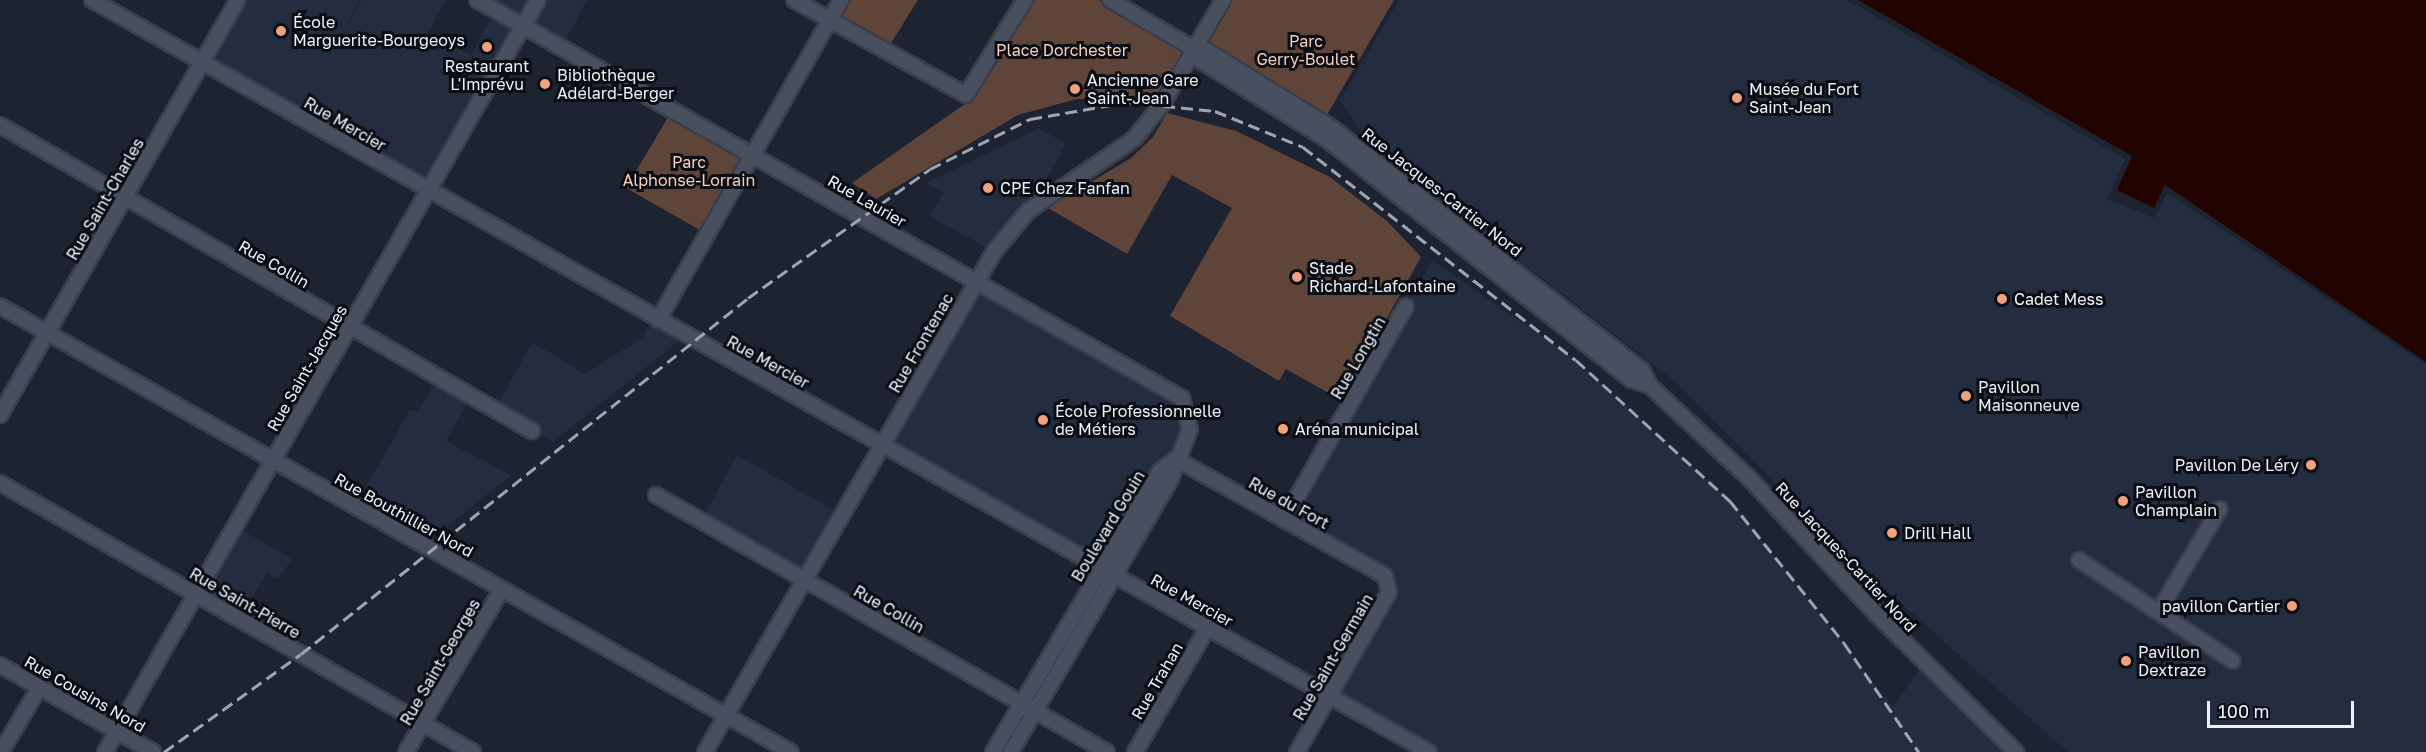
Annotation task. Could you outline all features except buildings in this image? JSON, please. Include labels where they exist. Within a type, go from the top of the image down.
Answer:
[{"type":"street","name":"Rue Mercier","points":[[93,0],[428,191],[1429,752]]},
{"type":"street","name":"Rue Saint-Charles","points":[[0,415],[238,0]]},
{"type":"street","name":"Rue Laurier","points":[[477,0],[1182,398],[1190,429],[1176,459]]},
{"type":"street","name":"Rue Saint-Jacques","points":[[105,752],[538,0]]},
{"type":"street","points":[[794,0],[966,95],[1025,0]]},
{"type":"street","points":[[658,320],[840,0]]},
{"type":"street","name":"Rue Jacques-Cartier Nord","points":[[1110,0],[1196,50],[1198,59],[1329,141],[1632,380],[1650,386],[1748,477],[1884,622],[2016,752]]},
{"type":"street","name":"Rue Frontenac","points":[[705,752],[975,280],[1028,211],[1134,139],[1196,50],[1223,0]]},
{"type":"street","name":"Rue Collin","points":[[0,125],[532,431]]},
{"type":"street","name":"Rue Bouthillier Nord","points":[[0,306],[791,752]]},
{"type":"street","name":"Rue Longtin","points":[[1284,520],[1406,306]]},
{"type":"street","name":"Rue du Fort","points":[[1176,459],[1385,576]]},
{"type":"street","name":"Boulevard Gouin","points":[[993,752],[1022,704],[1171,479],[1176,459]]},
{"type":"street","name":"Rue Saint-Pierre","points":[[0,483],[473,752]]},
{"type":"street","name":"Rue Collin","points":[[656,495],[1107,752]]},
{"type":"street","points":[[2158,612],[2220,509]]},
{"type":"street","points":[[2079,560],[2158,612],[2182,631],[2233,661]]},
{"type":"street","name":"Boulevard Gouin","points":[[1011,752],[1109,571]]},
{"type":"street","name":"Rue Saint-Germain","points":[[1296,752],[1389,592],[1385,576]]},
{"type":"street","points":[[2113,582],[2127,601]]},
{"type":"street","name":"Rue Saint-Georges","points":[[406,752],[502,589]]},
{"type":"street","name":"Rue Trahan","points":[[1136,752],[1208,627]]},
{"type":"street","name":"Rue Cousins Nord","points":[[0,665],[153,752]]},
{"type":"street","points":[[1,752],[39,688]]},
{"type":"shaded area","points":[[238,0],[360,0],[339,40],[362,0],[446,0],[420,47],[439,51],[444,42],[471,55],[495,10],[477,0],[587,0],[562,47],[523,26],[428,191],[202,62]]},
{"type":"shaded area","points":[[1399,0],[1847,0],[2125,159],[2107,199],[2155,218],[2167,193],[2426,364],[2426,752],[2068,752],[1847,555],[1673,380],[1369,144],[1340,100]]},
{"type":"shaded area","points":[[1858,0],[2426,0],[2426,362],[2165,185],[2154,208],[2117,190],[2132,156]]},
{"type":"shaded area","name":"CPE Chez Fanfan","points":[[1039,128],[1066,144],[1028,211],[994,252],[929,216],[944,193],[926,183]]},
{"type":"shaded area","points":[[1432,260],[1576,360],[1730,501],[1893,707],[1924,663],[2016,752],[1429,752],[1329,696],[1389,592],[1385,576],[1284,520]]},
{"type":"shaded area","name":"École Professionnelle de Métiers","points":[[975,280],[1182,398],[1190,429],[1102,568],[881,444]]},
{"type":"shaded area","points":[[653,317],[685,336],[553,442],[495,410],[532,342],[585,374],[642,338]]},
{"type":"shaded area","points":[[439,377],[471,396],[446,441],[511,475],[424,545],[355,506],[410,410],[417,412]]},
{"type":"shaded area","points":[[737,455],[841,514],[804,579],[701,521]]},
{"type":"shaded area","points":[[235,526],[292,559],[278,579],[267,573],[239,619],[196,594]]},
{"type":"green space","points":[[841,0],[918,0],[886,51],[829,20]]},
{"type":"green space","name":"Place Dorchester","points":[[1034,0],[1099,0],[1186,50],[1155,98],[1077,99],[1018,115],[876,199],[852,183],[972,99]]},
{"type":"green space","name":"Parc Gerry-Boulet","points":[[1229,0],[1394,0],[1328,113],[1332,128],[1204,44]]},
{"type":"green space","name":"Parc Alphonse-Lorrain","points":[[673,109],[753,154],[707,234],[626,188]]},
{"type":"green space","name":"Stade Richard-Lafontaine","points":[[1167,113],[1236,131],[1330,177],[1388,222],[1421,257],[1341,400],[1286,369],[1279,381],[1170,316],[1232,208],[1172,175],[1127,254],[1048,208],[1131,158],[1153,137]]},
{"type":"railway","points":[[164,752],[301,654],[748,298],[930,169],[1030,119],[1127,102],[1215,111],[1303,147],[1576,360],[1730,501],[1844,643],[1919,752]]},
{"type":"place","name":"École Marguerite-Bourgeoys","points":[[281,31]]},
{"type":"place","name":"Restaurant L'Imprévu","points":[[487,47]]},
{"type":"place","name":"Bibliothèque Adélard-Berger","points":[[545,84]]},
{"type":"place","name":"Ancienne Gare Saint-Jean","points":[[1075,89]]},
{"type":"place","name":"Musée du Fort Saint-Jean","points":[[1737,98]]},
{"type":"place","name":"CPE Chez Fanfan","points":[[988,188]]},
{"type":"place","name":"Stade Richard-Lafontaine","points":[[1297,277]]},
{"type":"place","name":"Cadet Mess","points":[[2002,299]]},
{"type":"place","name":"Pavillon Maisonneuve","points":[[1966,396]]},
{"type":"place","name":"École Professionnelle de Métiers","points":[[1043,420]]},
{"type":"place","name":"Aréna municipal","points":[[1283,429]]},
{"type":"place","name":"Pavillon De Léry","points":[[2311,465]]},
{"type":"place","name":"Pavillon Champlain","points":[[2123,501]]},
{"type":"place","name":"Drill Hall","points":[[1892,533]]},
{"type":"place","name":"pavillon Cartier","points":[[2292,606]]},
{"type":"place","name":"Pavillon Dextraze","points":[[2126,661]]}]
